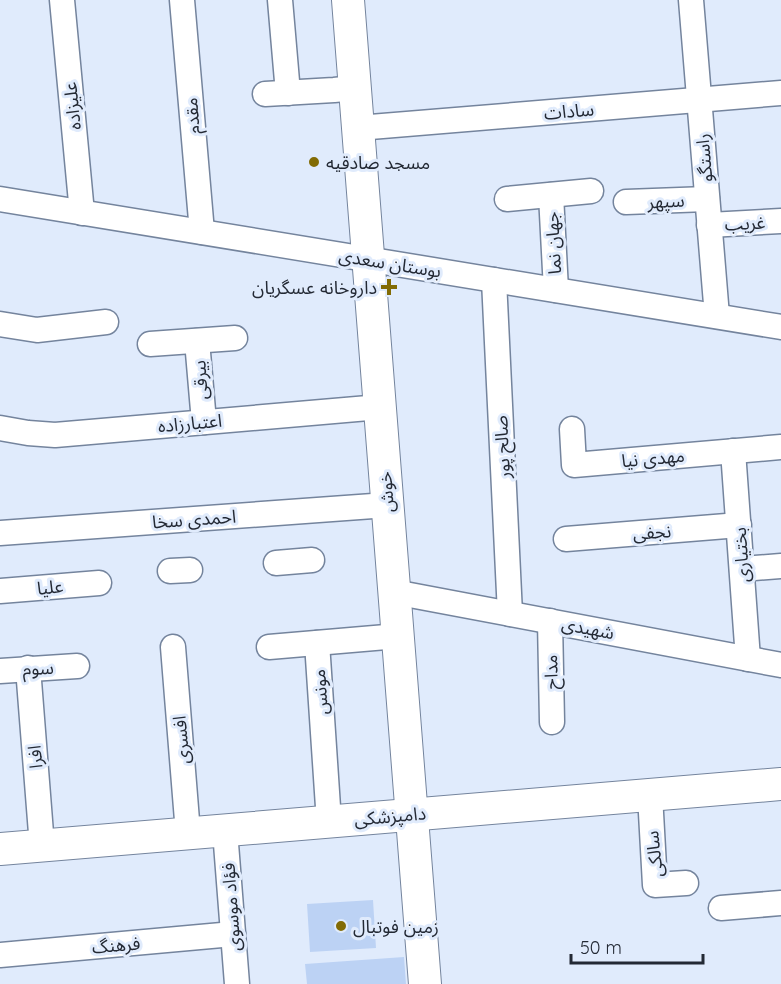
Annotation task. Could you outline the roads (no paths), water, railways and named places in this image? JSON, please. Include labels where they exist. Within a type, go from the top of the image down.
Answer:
[{"type":"main road","name":"خوش","points":[[348,0],[425,984]]},
{"type":"main road","name":"دامپزشکی","points":[[0,849],[781,784]]},
{"type":"street","name":"علیزاده","points":[[62,0],[82,213]]},
{"type":"street","name":"مقدم","points":[[182,0],[202,232]]},
{"type":"street","points":[[280,0],[276,94],[354,88]]},
{"type":"street","name":"راستگو","points":[[691,0],[717,316]]},
{"type":"street","name":"سادات","points":[[358,128],[781,93]]},
{"type":"street","points":[[507,199],[591,191]]},
{"type":"street","name":"جهان نما","points":[[551,195],[556,290]]},
{"type":"street","name":"سپهر","points":[[626,202],[707,199]]},
{"type":"street","name":"بوستان سعدی","points":[[0,200],[781,327]]},
{"type":"street","name":"غریب","points":[[709,225],[781,221]]},
{"type":"street","name":"صالح پور","points":[[494,280],[510,614]]},
{"type":"street","points":[[0,324],[37,330],[106,322]]},
{"type":"street","name":"بیرقی","points":[[204,422],[197,340],[235,338]]},
{"type":"street","points":[[150,344],[197,340]]},
{"type":"street","name":"اعتبارزاده","points":[[0,428],[55,435],[380,407]]},
{"type":"street","name":"مهدی نیا","points":[[572,429],[574,465],[781,447]]},
{"type":"street","name":"بختیاری","points":[[733,452],[748,659]]},
{"type":"street","name":"احمدی سخا","points":[[0,532],[387,505]]},
{"type":"street","name":"نجفی","points":[[566,539],[738,525]]},
{"type":"street","points":[[276,563],[312,560]]},
{"type":"street","points":[[742,569],[781,566]]},
{"type":"street","name":"علیا","points":[[0,591],[99,583]]},
{"type":"street","name":"شهیدی","points":[[394,592],[781,665]]},
{"type":"street","name":"مداح","points":[[550,621],[552,722]]},
{"type":"street","name":"مونس","points":[[329,822],[317,643],[398,636]]},
{"type":"street","points":[[269,647],[317,643]]},
{"type":"street","name":"افسری","points":[[173,647],[188,834]]},
{"type":"street","name":"سوم","points":[[0,670],[77,666]]},
{"type":"street","name":"افرا","points":[[28,669],[42,846]]},
{"type":"street","name":"سالکی","points":[[650,795],[655,885],[686,882]]},
{"type":"street","name":"فؤاد موسوی","points":[[225,831],[237,984]]},
{"type":"street","points":[[721,908],[781,903]]},
{"type":"street","name":"فرهنگ","points":[[0,955],[233,934]]},
{"type":"place","name":"مسجد صادقیه","points":[[314,162]]},
{"type":"place","name":"داروخانه عسگریان","points":[[389,287]]},
{"type":"place","name":"زمین فوتبال","points":[[341,926]]}]
